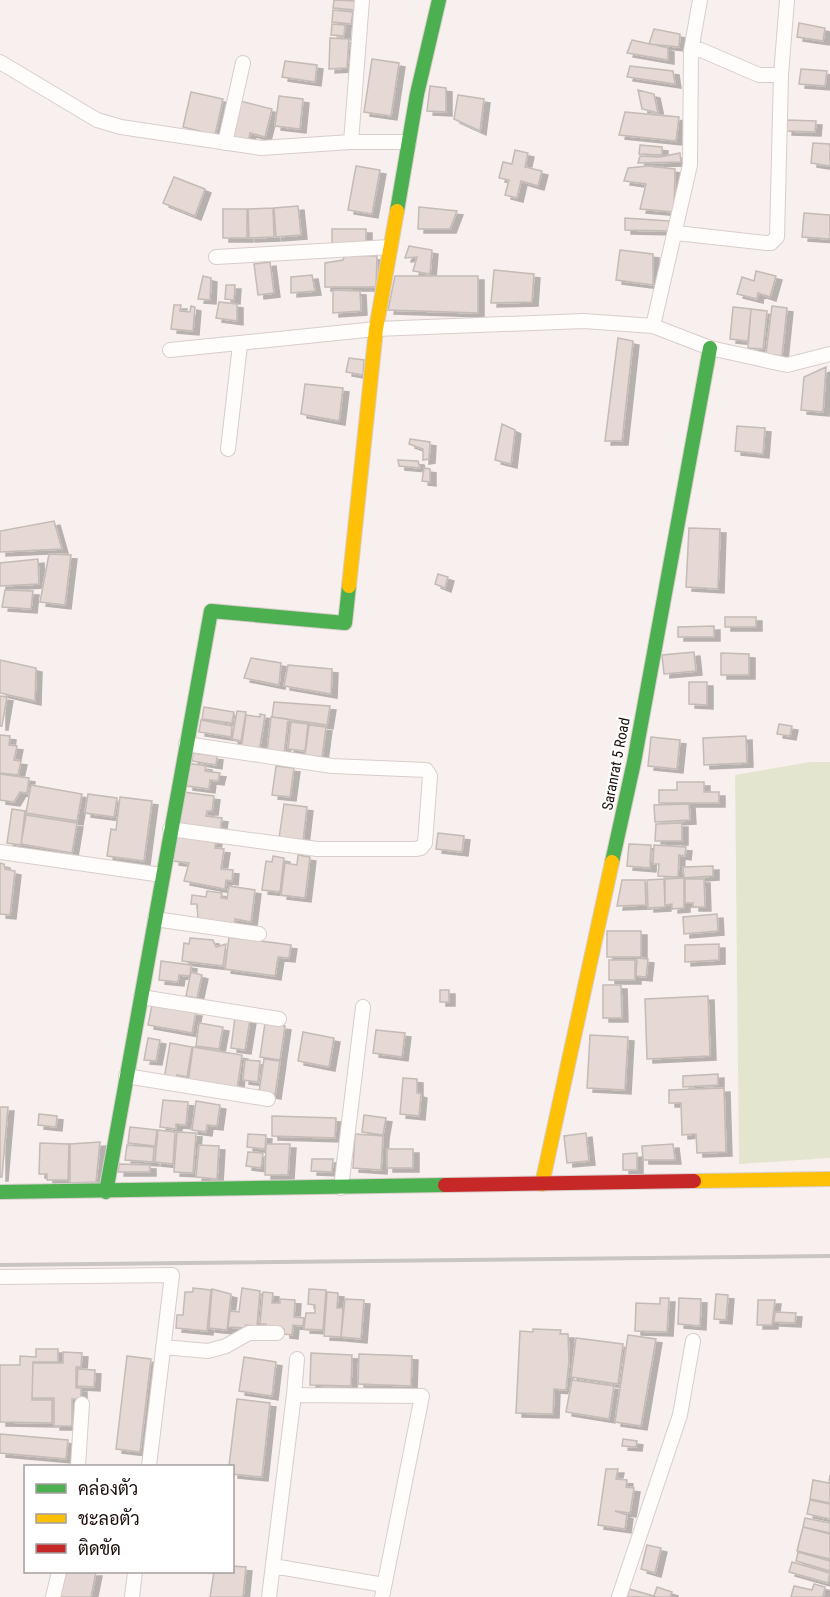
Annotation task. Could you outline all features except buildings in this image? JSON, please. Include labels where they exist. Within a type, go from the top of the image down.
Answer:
[{"type":"street","points":[[351,142],[362,0]]},
{"type":"street","points":[[106,1192],[211,611],[345,623],[376,330],[417,94],[439,0]]},
{"type":"street","points":[[653,326],[690,165],[691,51],[700,0]]},
{"type":"street","points":[[676,232],[766,243],[771,243],[777,237],[781,75],[787,0]]},
{"type":"street","points":[[691,51],[701,50],[759,75],[781,75]]},
{"type":"street","points":[[0,62],[97,120],[121,127],[261,148],[351,142],[409,142]]},
{"type":"street","points":[[225,143],[243,63]]},
{"type":"street","points":[[216,257],[390,247]]},
{"type":"street","points":[[170,350],[376,330],[584,321],[653,326],[710,348],[787,365],[830,354]]},
{"type":"street","points":[[228,448],[240,345]]},
{"type":"street","name":"Saranrat 5 Road","points":[[542,1184],[634,762],[710,348]]},
{"type":"street","points":[[170,829],[317,849],[418,848],[425,843],[430,776],[426,770],[332,766],[186,744]]},
{"type":"street","points":[[0,852],[162,875]]},
{"type":"street","points":[[155,919],[260,934]]},
{"type":"street","points":[[141,997],[279,1019]]},
{"type":"street","points":[[342,1188],[363,1007]]},
{"type":"street","points":[[126,1076],[268,1099]]},
{"type":"street","points":[[0,1192],[830,1179]]},
{"type":"street","points":[[0,1277],[172,1275],[149,1465]]},
{"type":"street","points":[[163,1347],[208,1351],[226,1346],[249,1333],[277,1333]]},
{"type":"street","points":[[619,1597],[680,1415],[693,1341]]},
{"type":"street","points":[[268,1597],[297,1359]]},
{"type":"street","points":[[273,1566],[383,1591],[422,1396],[294,1395]]},
{"type":"street","points":[[78,1465],[82,1404]]},
{"type":"street","points":[[53,1597],[59,1573]]},
{"type":"street","points":[[132,1597],[135,1573]]},
{"type":"green space","points":[[810,762],[830,762],[830,1158],[739,1164],[735,775]]},
{"type":"railway","points":[[0,1265],[830,1256]]},
{"type":"traffic: fast","points":[[397,211],[417,94],[439,0]]},
{"type":"traffic: fast","points":[[612,862],[634,762],[710,348]]},
{"type":"traffic: fast","points":[[106,1192],[211,611],[345,623],[349,586]]},
{"type":"traffic: fast","points":[[0,1192],[445,1185]]},
{"type":"traffic: slow","points":[[349,586],[376,329],[397,211]]},
{"type":"traffic: slow","points":[[542,1184],[612,862]]},
{"type":"traffic: slow","points":[[694,1181],[830,1179]]},
{"type":"traffic: jam","points":[[445,1185],[694,1181]]}]
